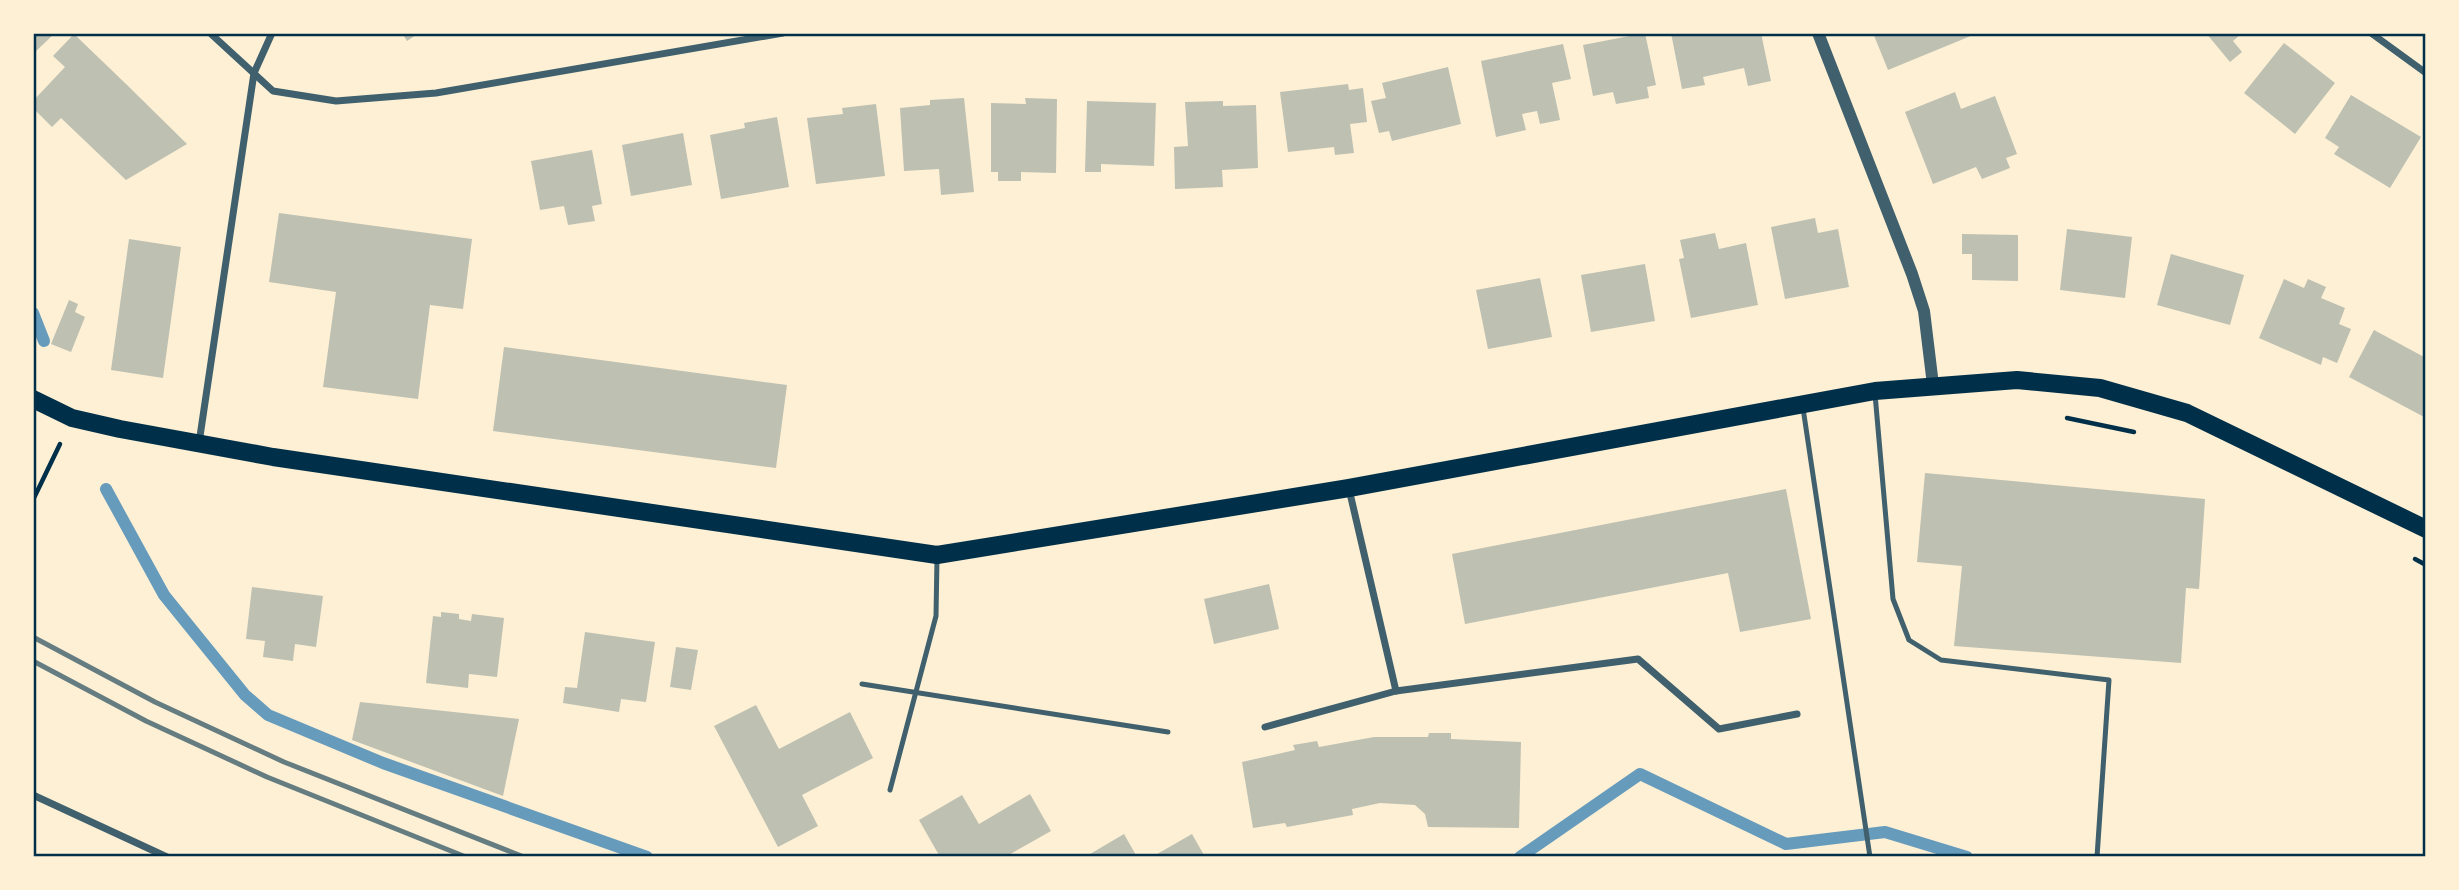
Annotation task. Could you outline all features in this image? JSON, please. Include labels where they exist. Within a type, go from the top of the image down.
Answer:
[{"type":"main road","points":[[33,398],[72,418],[199,443],[937,555],[1349,488],[1875,391],[2017,380],[2100,388],[2187,412],[2426,529]]},
{"type":"street","points":[[210,33],[273,90],[336,101],[385,99],[783,33]]},
{"type":"street","points":[[199,443],[254,73],[272,33]]},
{"type":"street","points":[[1818,33],[1924,311],[1933,385]]},
{"type":"street","points":[[2371,33],[2426,73]]},
{"type":"street","points":[[1349,488],[1396,691]]},
{"type":"street","points":[[1265,727],[1396,691],[1638,659],[1719,729],[1797,715]]},
{"type":"street","points":[[33,795],[167,857]]},
{"type":"lane","points":[[1875,391],[1893,599],[1909,640],[1941,660],[2109,680],[2097,857]]},
{"type":"lane","points":[[1802,404],[1870,857]]},
{"type":"lane","points":[[890,790],[936,616],[937,555]]},
{"type":"lane","points":[[862,684],[1168,733]]},
{"type":"path","points":[[33,500],[72,418]]},
{"type":"building","points":[[33,33],[55,33],[33,54]]},
{"type":"building","points":[[402,33],[419,33],[407,41]]},
{"type":"building","points":[[1645,33],[1656,85],[1647,87],[1649,98],[1616,104],[1613,92],[1593,96],[1583,45]]},
{"type":"building","points":[[1671,33],[1761,33],[1771,81],[1748,86],[1744,68],[1703,77],[1705,85],[1682,89]]},
{"type":"building","points":[[1873,33],[1978,33],[1888,70]]},
{"type":"building","points":[[2206,33],[2242,33],[2233,41],[2242,52],[2230,62]]},
{"type":"building","points":[[74,34],[187,144],[126,180],[61,118],[52,127],[33,108],[33,101],[65,67],[53,56]]},
{"type":"building","points":[[2284,43],[2335,83],[2295,134],[2244,93]]},
{"type":"building","points":[[1563,44],[1571,79],[1552,83],[1560,120],[1540,124],[1537,111],[1522,114],[1526,130],[1496,137],[1481,61]]},
{"type":"building","points":[[1448,67],[1461,124],[1392,141],[1389,131],[1379,133],[1371,101],[1386,98],[1382,83]]},
{"type":"building","points":[[1348,84],[1349,90],[1363,88],[1367,122],[1350,124],[1354,153],[1335,155],[1334,147],[1288,152],[1280,92]]},
{"type":"building","points":[[1955,92],[1961,109],[1995,96],[2017,154],[2006,158],[2010,168],[1982,179],[1976,167],[1933,184],[1905,112]]},
{"type":"building","points":[[2351,95],[2421,137],[2390,188],[2334,154],[2339,147],[2325,138]]},
{"type":"building","points":[[964,98],[974,192],[941,195],[939,169],[904,171],[900,108],[930,105],[930,100]]},
{"type":"building","points":[[1025,98],[1057,99],[1056,173],[1021,172],[1021,181],[998,181],[998,172],[991,172],[991,103],[1026,104]]},
{"type":"building","points":[[1087,101],[1156,103],[1154,166],[1101,164],[1101,172],[1085,172]]},
{"type":"building","points":[[1223,101],[1223,106],[1256,105],[1258,168],[1222,170],[1223,187],[1175,189],[1174,147],[1188,146],[1185,102]]},
{"type":"building","points":[[876,104],[885,176],[816,184],[807,118],[843,114],[842,108]]},
{"type":"building","points":[[777,117],[789,187],[721,199],[710,135],[745,128],[744,123]]},
{"type":"building","points":[[683,133],[692,185],[631,196],[622,145]]},
{"type":"building","points":[[592,150],[602,204],[592,206],[595,221],[568,225],[564,206],[540,210],[531,161]]},
{"type":"building","points":[[279,213],[472,239],[463,309],[430,305],[418,399],[323,387],[336,292],[269,282]]},
{"type":"building","points":[[1815,218],[1818,233],[1838,229],[1849,287],[1785,299],[1771,227]]},
{"type":"building","points":[[2067,229],[2132,237],[2125,298],[2060,290]]},
{"type":"building","points":[[1715,233],[1719,249],[1746,243],[1758,305],[1691,318],[1679,259],[1684,258],[1680,240]]},
{"type":"building","points":[[1962,234],[2018,235],[2018,281],[1972,280],[1972,254],[1962,254]]},
{"type":"building","points":[[129,239],[181,247],[163,378],[111,370]]},
{"type":"building","points":[[2171,254],[2244,275],[2230,325],[2157,305]]},
{"type":"building","points":[[1645,264],[1655,321],[1591,332],[1581,275]]},
{"type":"building","points":[[1540,278],[1552,337],[1488,349],[1476,290]]},
{"type":"building","points":[[2284,279],[2304,288],[2308,279],[2326,287],[2321,298],[2345,308],[2339,324],[2351,329],[2337,363],[2323,357],[2321,365],[2259,338]]},
{"type":"building","points":[[69,300],[78,304],[75,312],[85,317],[71,352],[51,344]]},
{"type":"building","points":[[2374,330],[2426,358],[2426,418],[2349,377]]},
{"type":"building","points":[[504,347],[787,385],[776,468],[493,431]]},
{"type":"building","points":[[1925,473],[2205,499],[2199,589],[2186,588],[2181,663],[1954,646],[1962,566],[1917,562]]},
{"type":"building","points":[[1786,489],[1811,619],[1740,632],[1728,573],[1465,624],[1452,554]]},
{"type":"building","points":[[1269,584],[1279,629],[1214,644],[1204,599]]},
{"type":"building","points":[[252,587],[323,596],[316,647],[295,644],[293,661],[263,657],[265,641],[246,639]]},
{"type":"building","points":[[441,612],[459,614],[459,619],[471,621],[472,614],[504,618],[497,677],[469,674],[468,688],[426,683],[433,616],[441,617]]},
{"type":"building","points":[[585,632],[655,642],[646,702],[621,699],[619,712],[563,703],[565,687],[577,688]]},
{"type":"building","points":[[676,647],[698,650],[691,690],[670,687]]},
{"type":"building","points":[[360,702],[519,719],[503,796],[352,740]]},
{"type":"building","points":[[756,705],[779,749],[850,712],[873,758],[802,795],[818,826],[778,847],[714,726]]},
{"type":"building","points":[[1429,733],[1451,733],[1451,739],[1521,742],[1519,828],[1428,827],[1425,814],[1415,805],[1380,803],[1352,809],[1353,815],[1287,827],[1285,823],[1253,828],[1242,762],[1295,750],[1293,745],[1317,741],[1319,747],[1374,737],[1428,737]]},
{"type":"building","points":[[1030,794],[1051,831],[1005,857],[940,857],[919,820],[962,795],[979,824]]},
{"type":"building","points":[[1124,834],[1137,857],[1085,857]]},
{"type":"building","points":[[1192,834],[1205,857],[1152,857]]},
{"type":"waterway","points":[[33,313],[44,341]]},
{"type":"waterway","points":[[106,489],[164,595],[245,695],[268,715],[383,763],[647,857]]},
{"type":"waterway","points":[[1520,857],[1640,774],[1786,844],[1885,832],[1967,857]]},
{"type":"railway","points":[[33,637],[155,702],[284,762],[524,857]]},
{"type":"railway","points":[[33,661],[146,721],[267,777],[466,857]]}]
